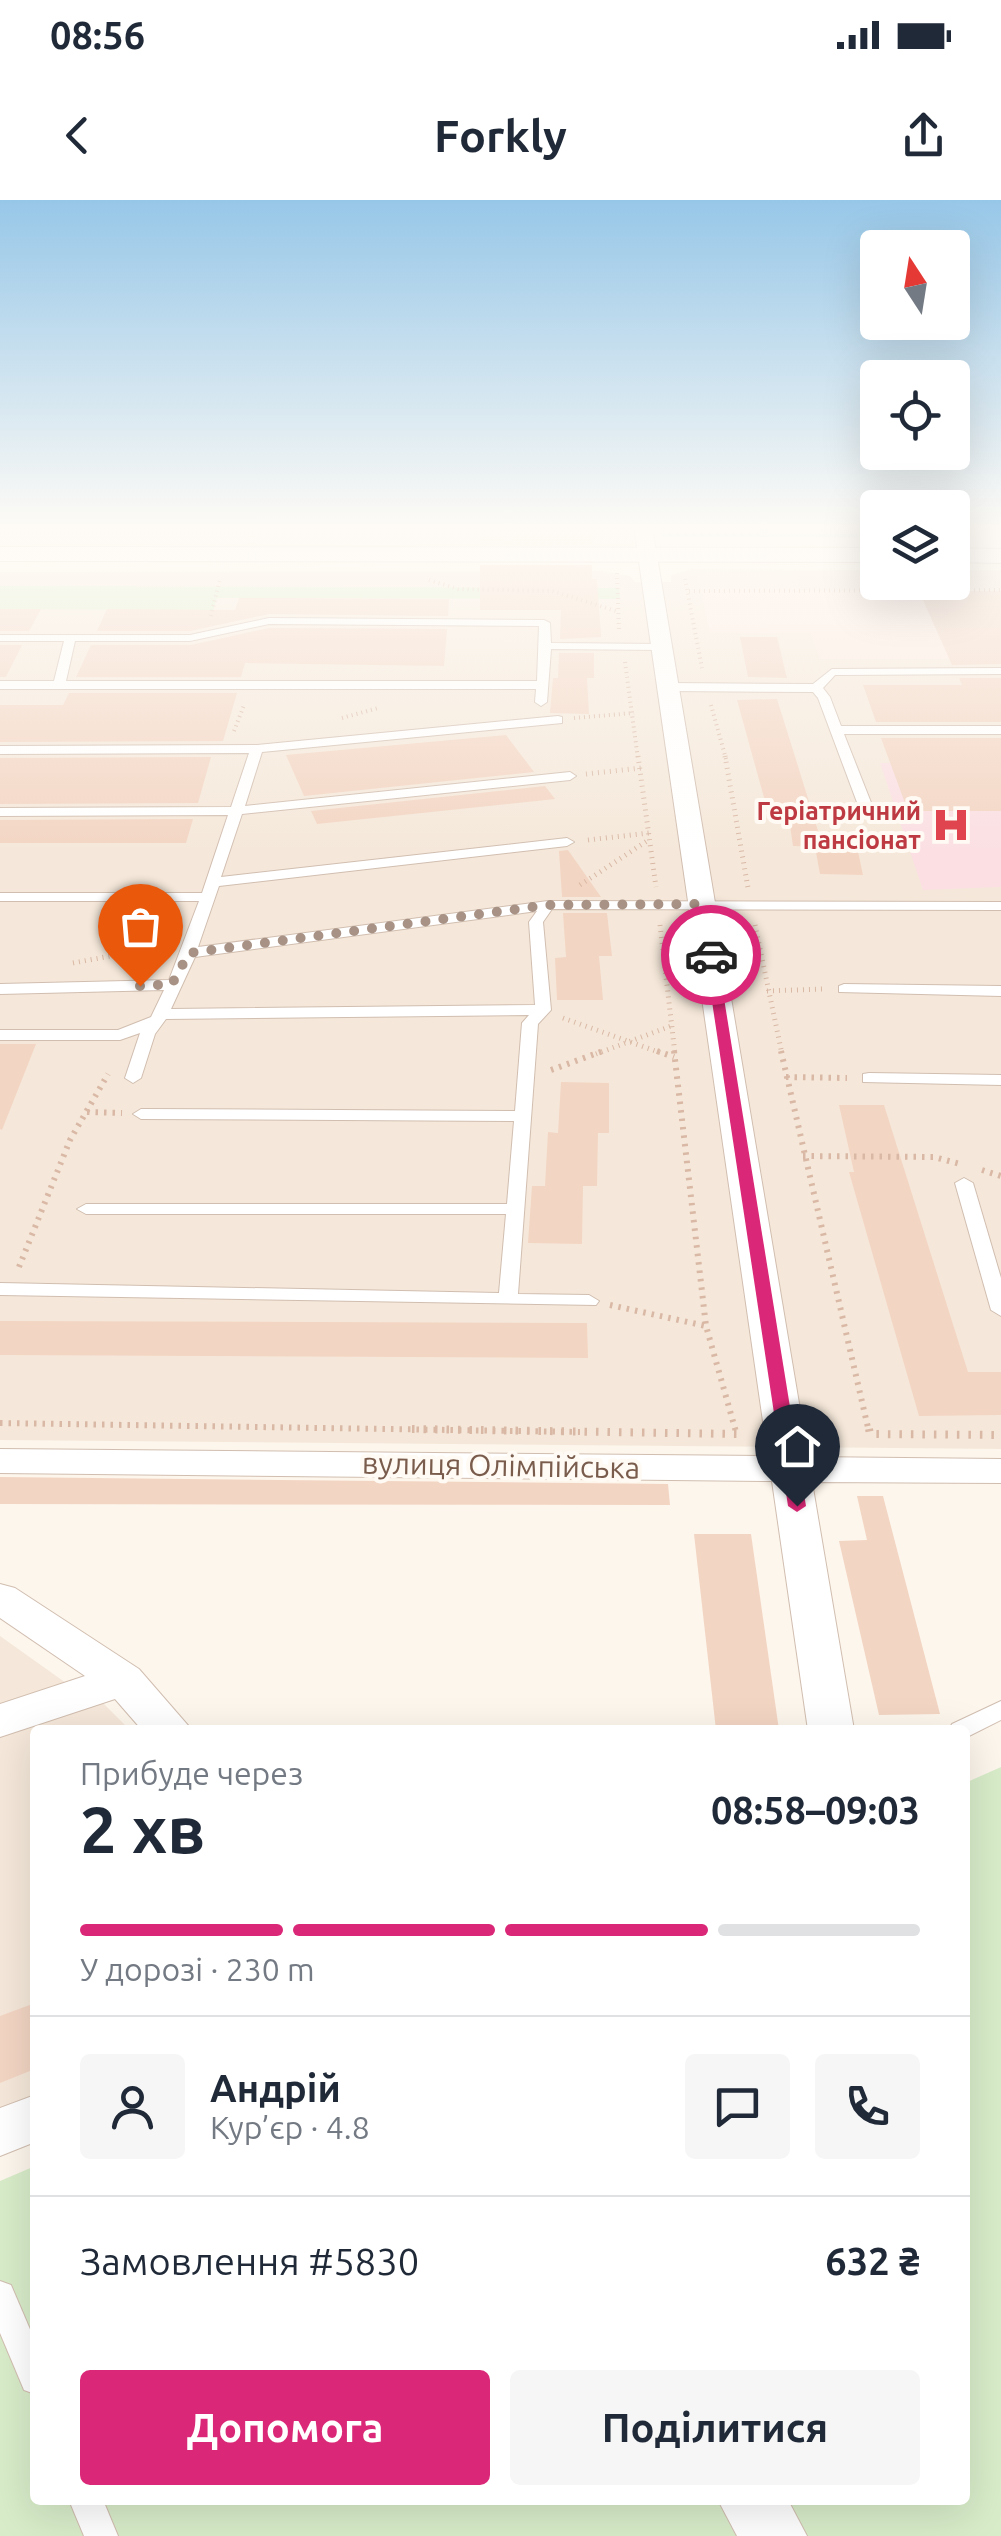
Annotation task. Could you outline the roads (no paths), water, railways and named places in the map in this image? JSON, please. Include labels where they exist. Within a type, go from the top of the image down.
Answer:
[{"type":"street","points":[[661,636],[830,1725]]},
{"type":"street","name":"вулиця Олімпійська","points":[[0,1461],[1001,1471]]},
{"type":"street","points":[[0,1598],[123,1680],[164,1725]]},
{"type":"street","points":[[0,1721],[123,1680]]},
{"type":"street","points":[[0,2132],[30,2120]]},
{"type":"street","points":[[753,2505],[775,2536]]},
{"type":"lane","points":[[0,638],[198,636]]},
{"type":"lane","points":[[542,702],[545,636]]},
{"type":"lane","points":[[58,685],[70,638]]},
{"type":"lane","points":[[546,646],[662,647]]},
{"type":"lane","points":[[668,687],[816,688],[832,672],[1001,672]]},
{"type":"lane","points":[[0,685],[544,685]]},
{"type":"lane","points":[[816,688],[824,697],[865,804]]},
{"type":"lane","points":[[0,750],[258,749],[558,720]]},
{"type":"lane","points":[[836,730],[1001,730]]},
{"type":"lane","points":[[133,1078],[147,1034],[189,953],[258,749]]},
{"type":"lane","points":[[0,812],[236,811],[570,776]]},
{"type":"lane","points":[[213,882],[567,842]]},
{"type":"lane","points":[[0,898],[208,898]]},
{"type":"lane","points":[[508,1299],[530,1023],[543,1010],[536,922],[548,905]]},
{"type":"lane","points":[[189,953],[548,905],[1001,906]]},
{"type":"lane","points":[[0,989],[172,984]]},
{"type":"lane","points":[[844,989],[1001,990]]},
{"type":"lane","points":[[0,1035],[120,1034],[159,1017],[543,1010]]},
{"type":"lane","points":[[869,1078],[1001,1080]]},
{"type":"lane","points":[[141,1114],[524,1116]]},
{"type":"lane","points":[[964,1183],[1001,1310]]},
{"type":"lane","points":[[86,1210],[516,1209]]},
{"type":"lane","points":[[3,1290],[589,1301]]},
{"type":"lane","points":[[970,1726],[1001,1710]]},
{"type":"lane","points":[[0,2295],[30,2367]]},
{"type":"lane","points":[[88,2505],[101,2536]]},
{"type":"place","name":"Геріатричний пансіонат","points":[[951,825]]}]
